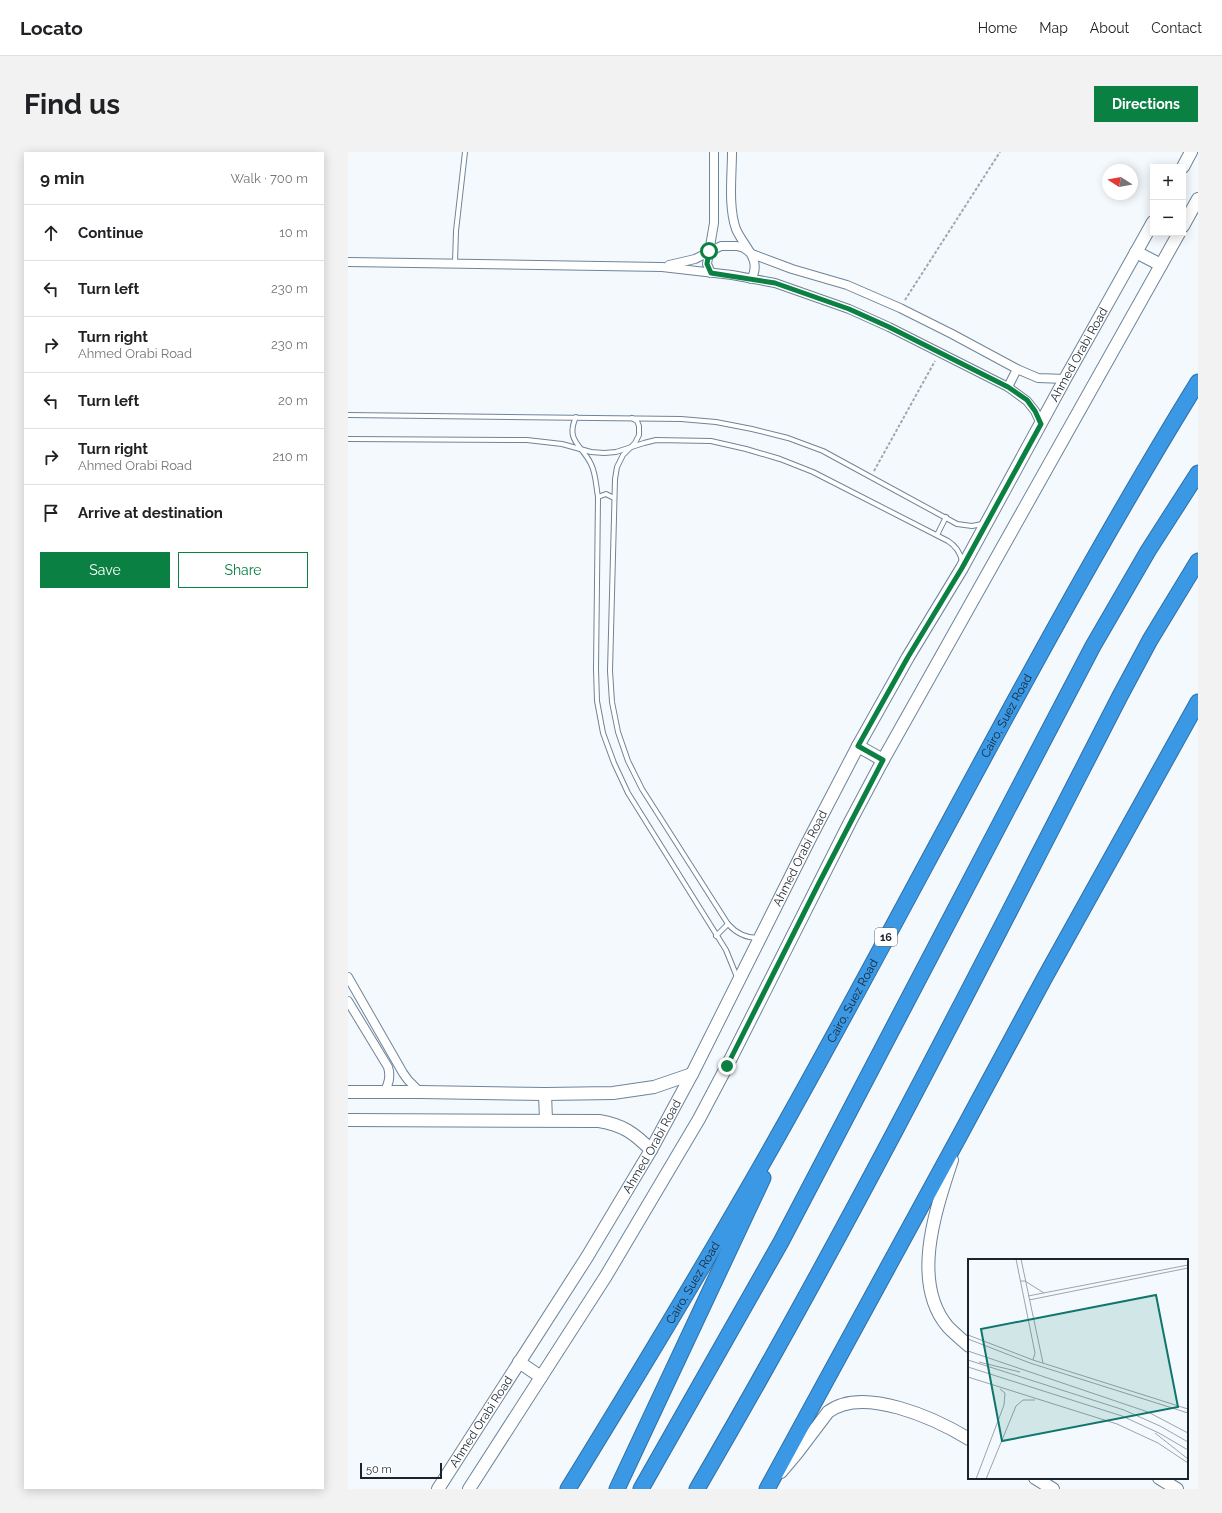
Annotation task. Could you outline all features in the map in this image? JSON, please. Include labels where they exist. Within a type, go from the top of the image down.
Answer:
[{"type":"highway","name":"Cairo, Suez Road","points":[[568,1489],[702,1268],[787,1120],[1034,666],[1155,452],[1198,382]]},
{"type":"highway","points":[[641,1489],[666,1448],[789,1229],[1093,646],[1148,551],[1198,473]]},
{"type":"highway","points":[[697,1489],[832,1250],[919,1088],[1150,640],[1198,561]]},
{"type":"highway","points":[[769,1485],[1044,979],[1198,702]]},
{"type":"highway","points":[[617,1489],[760,1185],[787,1120]]},
{"type":"street","points":[[711,273],[707,264],[714,223],[714,152]]},
{"type":"street","points":[[732,152],[733,218],[740,237],[752,254],[755,270],[752,279]]},
{"type":"street","points":[[1185,164],[1191,152]]},
{"type":"street","points":[[1186,221],[1198,199]]},
{"type":"street","name":"Ahmed Orabi Road","points":[[438,1489],[587,1257],[650,1150],[692,1074],[808,842],[858,746],[908,657],[962,568],[1150,227]]},
{"type":"street","points":[[470,1489],[626,1243],[699,1119],[828,864],[883,760],[1177,236]]},
{"type":"street","points":[[662,267],[695,259],[721,246],[729,245],[744,248],[752,254],[792,269],[847,286],[900,308],[1017,369],[1038,378],[1065,379]]},
{"type":"street","points":[[1136,252],[1161,265]]},
{"type":"street","points":[[348,262],[662,267],[775,283],[849,309],[1008,387],[1027,400],[1035,411],[1041,424]]},
{"type":"street","points":[[1008,387],[1017,369]]},
{"type":"street","points":[[858,746],[883,760]]},
{"type":"street","points":[[348,977],[403,1073],[420,1092]]},
{"type":"street","points":[[348,1001],[388,1067],[390,1078],[383,1093]]},
{"type":"street","points":[[348,1092],[545,1094],[613,1093],[640,1090],[667,1084],[692,1074]]},
{"type":"street","points":[[545,1094],[546,1120]]},
{"type":"street","points":[[348,1120],[599,1121],[622,1127],[632,1133],[650,1150]]},
{"type":"street","points":[[960,1135],[937,1209],[928,1261],[928,1278],[938,1312],[948,1327],[968,1345]]},
{"type":"street","points":[[519,1362],[541,1377]]},
{"type":"street","points":[[769,1485],[797,1453],[828,1412],[833,1408],[846,1403],[875,1404],[906,1410],[936,1421],[968,1438]]},
{"type":"street","points":[[1037,1479],[1054,1489]]},
{"type":"street","points":[[1161,1479],[1177,1489]]},
{"type":"lane","points":[[456,264],[456,231],[465,152]]},
{"type":"lane","points":[[348,415],[632,418],[681,419],[716,422],[788,438],[823,451],[957,524],[964,526],[980,525],[987,522]]},
{"type":"lane","points":[[576,417],[573,424],[572,435],[576,444],[590,463],[595,478],[598,497],[596,669],[597,701],[603,733],[614,763],[628,793],[716,936],[733,966],[739,982]]},
{"type":"lane","points":[[632,418],[637,421],[640,430],[638,440],[623,455],[617,466],[614,498],[610,671],[612,702],[618,732],[628,761],[642,789],[728,924],[734,931],[743,936],[760,938]]},
{"type":"lane","points":[[348,439],[527,440],[604,453],[616,452],[644,443],[669,440],[710,442],[746,449],[780,459],[813,472],[936,535],[955,546],[960,552],[962,568]]},
{"type":"lane","points":[[598,497],[606,494],[614,498]]},
{"type":"lane","points":[[936,535],[946,517]]},
{"type":"lane","points":[[716,936],[728,924]]},
{"type":"path","points":[[900,308],[1000,152]]},
{"type":"path","points":[[871,477],[939,353]]},
{"type":"route","points":[[709,251],[707,264],[711,273],[732,275],[775,283],[849,309],[889,327],[1008,387],[1027,400],[1035,411],[1041,424],[962,568],[908,657],[858,746],[883,760],[850,822],[727,1066]]}]
